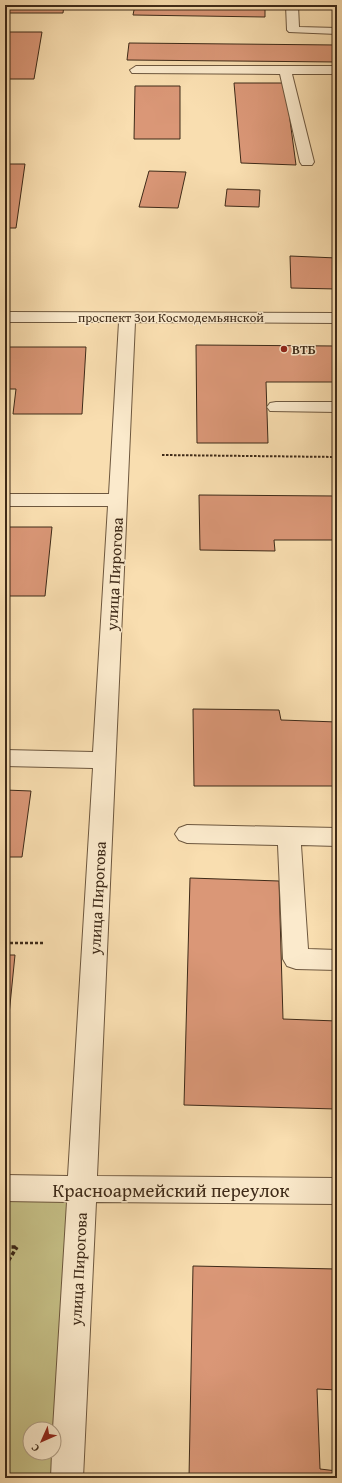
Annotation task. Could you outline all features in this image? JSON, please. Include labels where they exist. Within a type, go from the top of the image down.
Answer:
[{"type":"street","points":[[292,5],[293,30],[337,31]]},
{"type":"street","points":[[136,70],[337,70]]},
{"type":"street","points":[[285,70],[307,162]]},
{"type":"street","name":"проспект Зои Космодемьянской","points":[[5,317],[337,318]]},
{"type":"street","name":"улица Пирогова","points":[[67,1478],[127,317]]},
{"type":"street","points":[[276,407],[337,407]]},
{"type":"street","points":[[5,500],[118,500]]},
{"type":"street","points":[[5,758],[104,760]]},
{"type":"street","points":[[187,834],[337,837]]},
{"type":"street","points":[[289,836],[296,959],[337,960]]},
{"type":"street","name":"Красноармейский переулок","points":[[5,1188],[82,1190],[337,1190]]},
{"type":"path","points":[[162,455],[337,457]]},
{"type":"path","points":[[5,943],[43,943]]},
{"type":"path","points":[[5,1247],[17,1247],[5,1266]]},
{"type":"shaded area","points":[[5,1192],[79,1193],[63,1478],[5,1478]]},
{"type":"building","points":[[5,5],[64,5],[63,13],[5,13]]},
{"type":"building","points":[[135,5],[265,5],[265,17],[133,15]]},
{"type":"building","points":[[5,32],[42,32],[34,79],[5,79]]},
{"type":"building","points":[[129,43],[337,45],[337,62],[127,60]]},
{"type":"building","points":[[234,83],[285,83],[296,165],[241,163]]},
{"type":"building","points":[[135,86],[180,86],[180,139],[134,139]]},
{"type":"building","points":[[5,164],[25,164],[16,228],[5,228]]},
{"type":"building","points":[[149,171],[186,172],[178,208],[139,207]]},
{"type":"building","points":[[227,189],[260,190],[259,207],[225,206]]},
{"type":"building","points":[[290,256],[337,258],[337,289],[291,288]]},
{"type":"building","points":[[196,345],[337,346],[337,382],[266,382],[268,443],[197,443]]},
{"type":"building","points":[[5,347],[86,347],[82,414],[13,414],[16,389],[5,389]]},
{"type":"building","points":[[199,495],[337,496],[337,568],[334,541],[332,540],[274,540],[275,551],[200,550]]},
{"type":"building","points":[[5,527],[52,527],[45,596],[5,596]]},
{"type":"building","points":[[193,709],[279,710],[281,720],[337,722],[337,786],[194,786]]},
{"type":"building","points":[[5,790],[31,791],[22,857],[5,857]]},
{"type":"building","points":[[190,878],[279,881],[283,1019],[337,1021],[337,1109],[184,1105]]},
{"type":"building","points":[[5,955],[15,955],[5,1055]]},
{"type":"building","points":[[193,1266],[337,1269],[337,1390],[317,1389],[320,1469],[337,1471],[337,1478],[189,1478]]},
{"type":"place","name":"ВТБ","points":[[284,349]]}]
